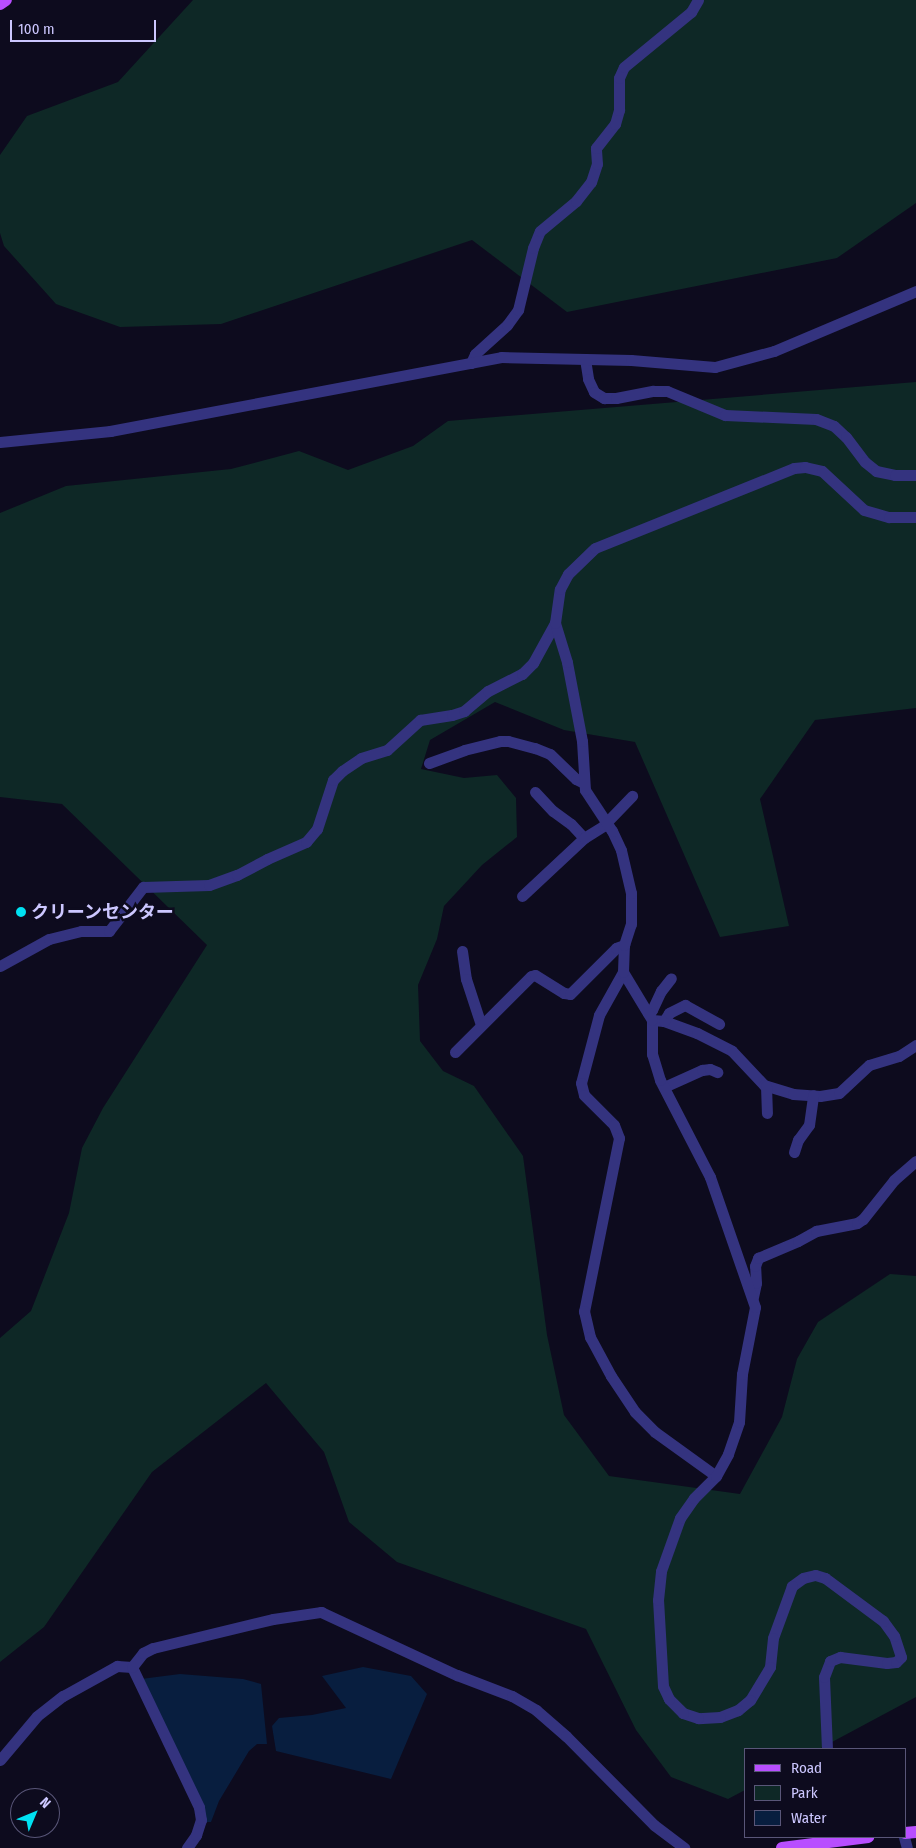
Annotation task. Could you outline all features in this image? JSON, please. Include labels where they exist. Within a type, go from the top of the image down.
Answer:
[{"type":"main road","points":[[0,4],[6,0]]},
{"type":"main road","points":[[782,1848],[818,1840],[851,1838]]},
{"type":"street","points":[[471,363],[475,354],[507,325],[518,310],[531,256],[540,231],[576,200],[590,182],[597,164],[596,148],[599,141],[615,124],[619,110],[619,78],[624,67],[691,12],[698,0]]},
{"type":"street","points":[[0,442],[110,431],[501,357],[585,359],[715,368],[774,351],[916,291]]},
{"type":"street","points":[[585,359],[588,379],[594,392],[604,398],[616,398],[653,390],[667,391],[725,415],[816,419],[834,426],[846,437],[865,462],[876,470],[895,475],[916,475]]},
{"type":"street","points":[[0,966],[49,939],[81,931],[109,931],[142,887],[209,885],[237,876],[267,859],[306,842],[317,829],[333,780],[342,771],[360,758],[387,750],[420,720],[452,716],[464,711],[488,691],[522,674],[534,663],[555,623],[560,588],[568,574],[595,548],[794,468],[805,467],[822,471],[844,489],[864,510],[889,517],[916,517]]},
{"type":"street","points":[[555,623],[567,662],[580,732],[584,783],[588,796],[606,822],[621,850],[631,893],[631,924],[624,945],[623,972],[599,1015],[581,1083],[584,1095],[614,1125],[619,1138],[584,1311],[590,1337],[611,1376],[635,1412],[655,1432],[716,1476]]},
{"type":"street","points":[[429,763],[464,750],[500,741],[508,741],[550,754],[576,779],[584,783]]},
{"type":"street","points":[[535,792],[553,811],[571,824],[584,838]]},
{"type":"street","points":[[522,896],[584,838],[606,822],[632,796]]},
{"type":"street","points":[[455,1052],[530,976],[535,975],[564,993],[570,994],[616,948],[624,945]]},
{"type":"street","points":[[462,951],[466,979],[482,1025]]},
{"type":"street","points":[[623,972],[650,1016],[697,1033],[732,1051],[766,1086],[793,1094],[839,1093],[869,1065],[899,1056],[916,1045]]},
{"type":"street","points":[[671,978],[661,991],[650,1016],[652,1054],[664,1087],[710,1177],[755,1307],[742,1374],[739,1422],[728,1454],[716,1476],[694,1498],[680,1518],[661,1571],[658,1600],[662,1686],[669,1699],[683,1713],[698,1718],[720,1717],[738,1710],[750,1700],[770,1667],[773,1638],[792,1586],[803,1578],[815,1575],[825,1578],[883,1621],[894,1636],[901,1657],[896,1662],[888,1663],[840,1657],[830,1661],[824,1677],[827,1748]]},
{"type":"street","points":[[664,1021],[666,1016],[685,1005],[719,1024]]},
{"type":"street","points":[[664,1087],[702,1070],[717,1072]]},
{"type":"street","points":[[766,1086],[767,1113]]},
{"type":"street","points":[[794,1152],[798,1140],[809,1125],[812,1095]]},
{"type":"street","points":[[753,1297],[756,1283],[755,1266],[758,1258],[816,1231],[857,1223],[863,1219],[894,1180],[916,1161]]},
{"type":"street","points":[[132,1667],[143,1653],[162,1645],[273,1619],[321,1612],[457,1675],[512,1696],[536,1710],[566,1736],[654,1824],[684,1848]]},
{"type":"street","points":[[0,1760],[37,1716],[63,1696],[117,1666],[132,1667]]},
{"type":"street","points":[[132,1667],[199,1807],[201,1820],[196,1835],[187,1848]]},
{"type":"green space","points":[[193,0],[916,0],[916,203],[837,258],[567,312],[472,240],[221,324],[120,327],[56,304],[4,246],[0,233],[0,155],[27,116],[118,82]]},
{"type":"green space","points":[[916,382],[916,708],[815,720],[760,799],[789,926],[720,937],[635,742],[564,730],[495,702],[430,740],[421,769],[464,778],[497,775],[516,798],[517,837],[482,865],[444,906],[437,939],[418,985],[420,1041],[443,1071],[474,1086],[523,1156],[547,1335],[564,1415],[609,1476],[740,1494],[782,1417],[797,1359],[818,1322],[890,1274],[916,1276],[916,1697],[821,1748],[744,1748],[744,1791],[728,1799],[671,1777],[636,1730],[586,1629],[397,1562],[349,1522],[324,1452],[266,1383],[152,1472],[44,1627],[0,1662],[0,1338],[31,1311],[69,1213],[82,1148],[103,1108],[207,945],[62,804],[0,797],[0,513],[66,486],[231,469],[299,451],[348,470],[413,446],[448,421]]},
{"type":"water","points":[[363,1667],[411,1676],[427,1694],[391,1779],[276,1751],[272,1726],[279,1718],[312,1715],[346,1708],[322,1676]]},
{"type":"water","points":[[180,1674],[243,1679],[261,1684],[267,1744],[257,1744],[249,1751],[219,1801],[211,1822],[207,1822],[141,1679]]},
{"type":"place","name":"クリーンセンター","points":[[21,912]]}]
